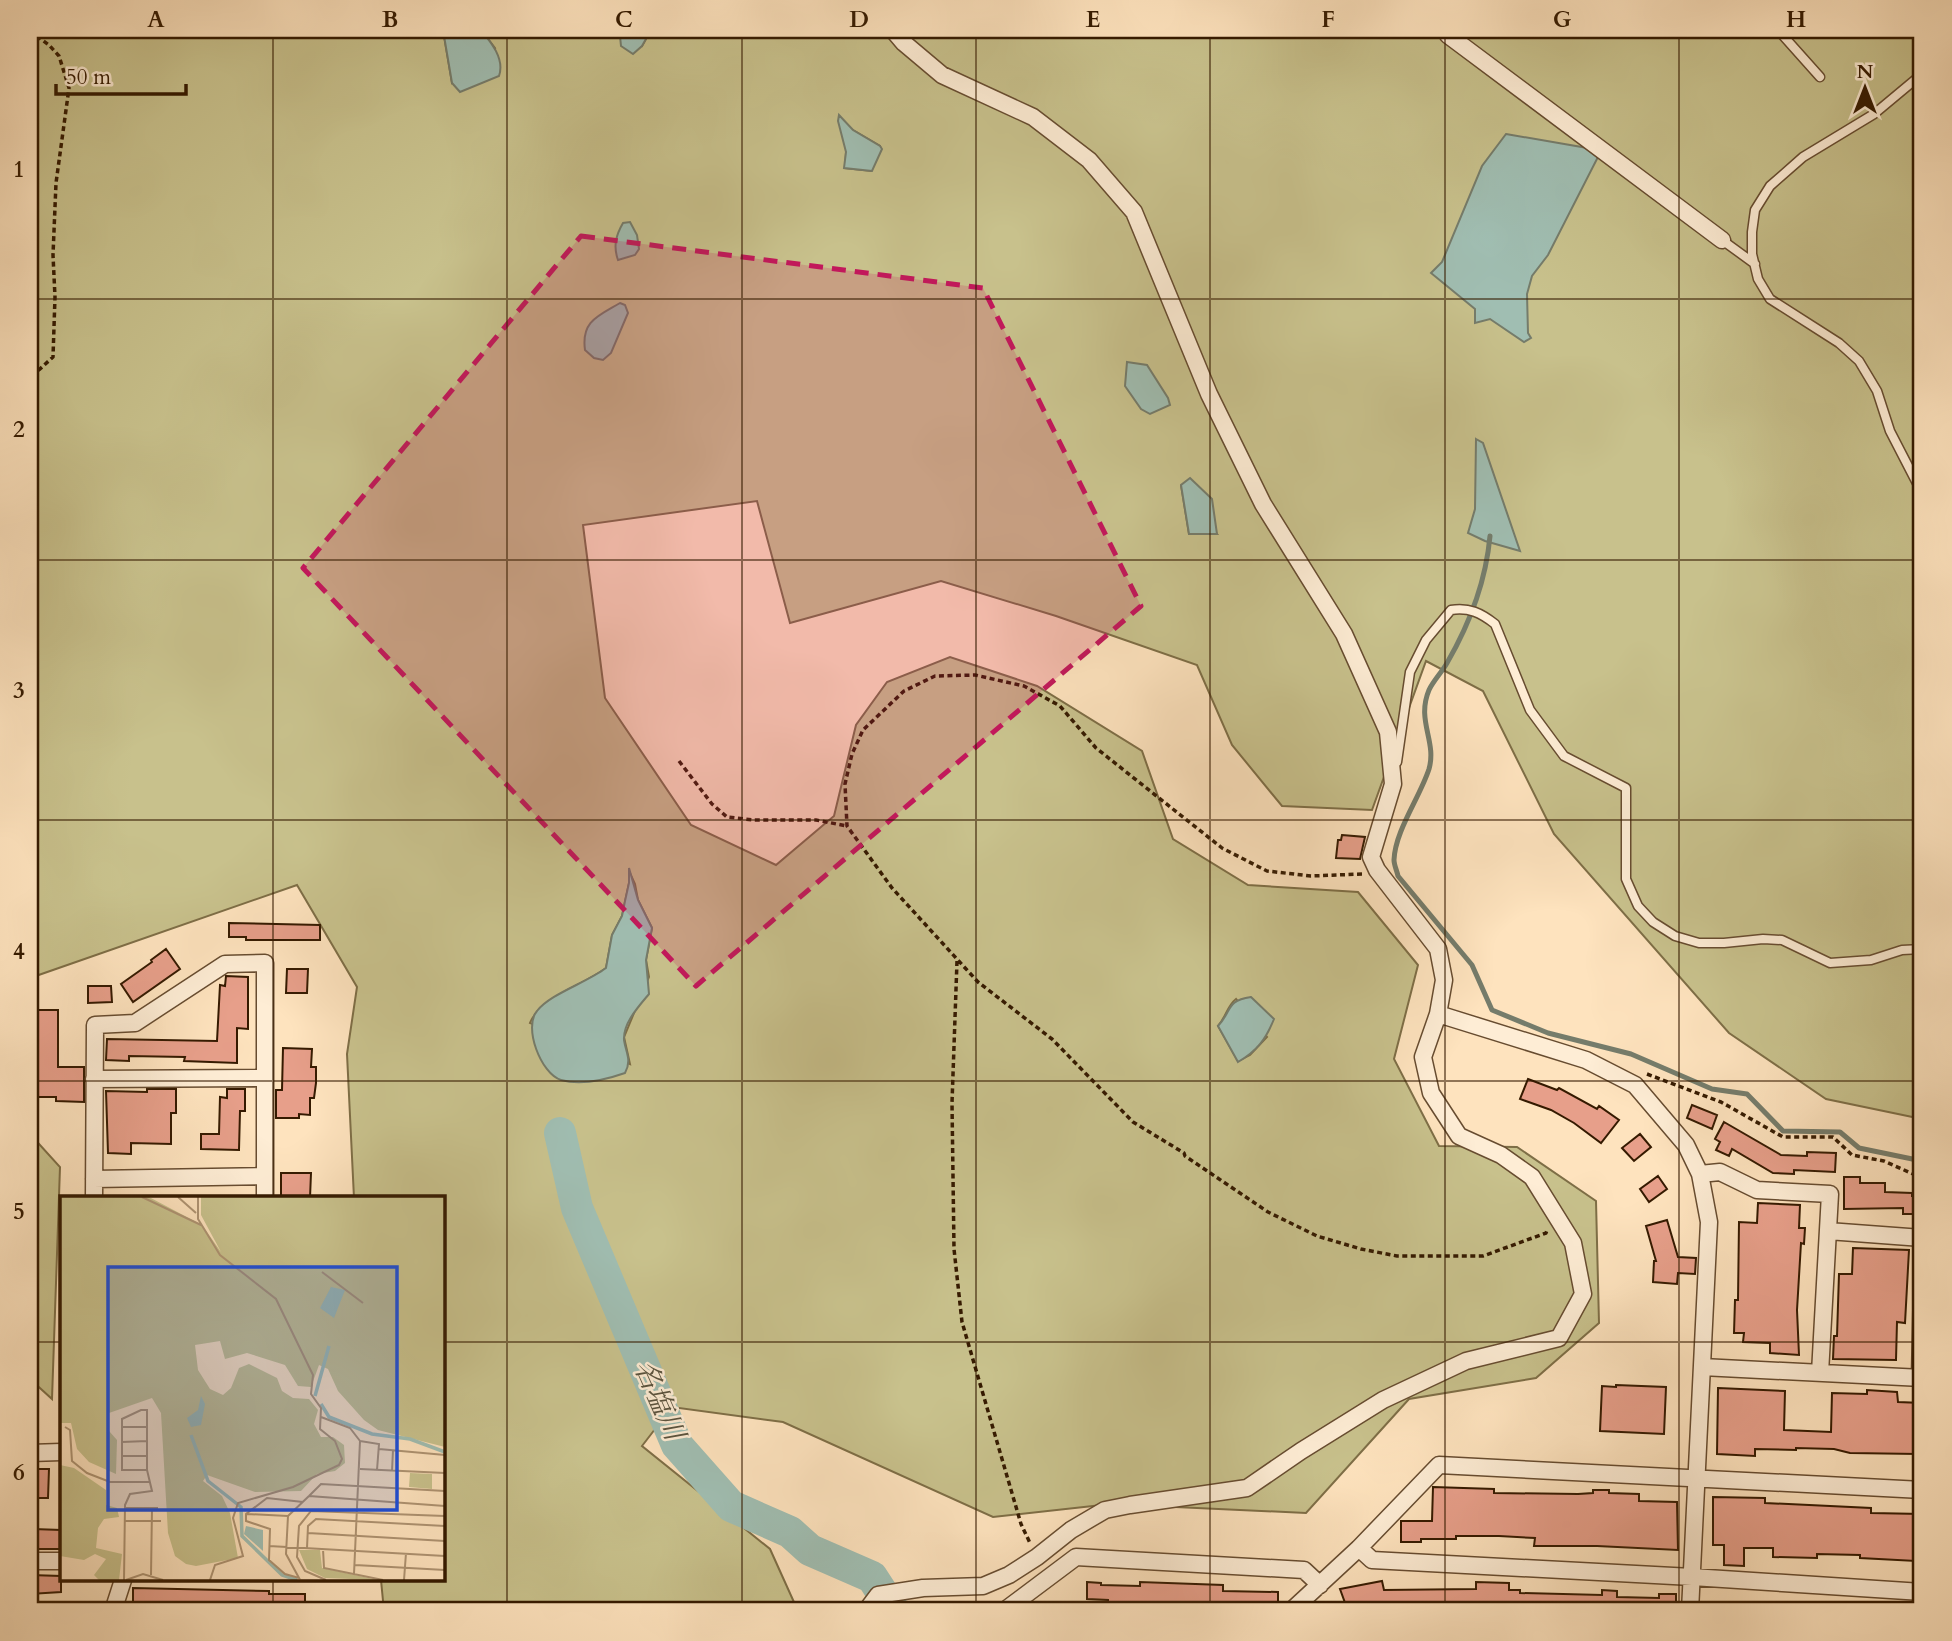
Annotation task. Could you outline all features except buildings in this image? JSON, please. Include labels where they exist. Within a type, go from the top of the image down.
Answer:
[{"type":"street","points":[[866,1611],[878,1595],[923,1588],[983,1586],[1037,1557],[1071,1530],[1105,1510],[1247,1488],[1382,1400],[1466,1361],[1559,1338],[1583,1294],[1573,1243],[1532,1177],[1501,1155],[1459,1136],[1431,1093],[1423,1057],[1438,1014],[1444,980],[1437,949],[1377,870],[1371,857],[1393,784],[1388,732],[1345,634],[1263,504],[1209,394],[1134,212],[1089,160],[1033,117],[942,75],[904,43],[893,30]]},
{"type":"street","points":[[1447,35],[1722,240]]},
{"type":"street","points":[[94,1196],[95,1025],[135,1023],[225,964],[265,963],[265,1196]]},
{"type":"street","points":[[1438,1014],[1586,1060],[1635,1085],[1686,1145],[1700,1174],[1709,1222],[1690,1611]]},
{"type":"street","points":[[94,1079],[265,1078]]},
{"type":"street","points":[[1700,1174],[1720,1171],[1757,1190],[1830,1194],[1820,1373]]},
{"type":"street","points":[[94,1179],[265,1176]]},
{"type":"street","points":[[1828,1231],[1922,1238]]},
{"type":"street","points":[[1702,1367],[1921,1378],[1922,1288]]},
{"type":"street","points":[[30,1452],[60,1452]]},
{"type":"street","points":[[1292,1611],[1359,1548],[1439,1465],[1922,1490]]},
{"type":"street","points":[[1359,1548],[1372,1560],[1922,1592]]},
{"type":"street","points":[[1004,1611],[1076,1558],[1304,1570],[1320,1585]]},
{"type":"street","points":[[30,1561],[60,1560]]},
{"type":"street","points":[[113,1611],[122,1582]]},
{"type":"lane","points":[[1778,30],[1819,76]]},
{"type":"lane","points":[[1922,74],[1874,114],[1803,156],[1770,186],[1755,210],[1752,232],[1758,279],[1770,299],[1839,343],[1859,361],[1877,391],[1891,431],[1922,493]]},
{"type":"lane","points":[[1722,240],[1755,264]]},
{"type":"lane","points":[[1393,784],[1410,671],[1426,640],[1451,610],[1464,608],[1483,614],[1495,624],[1530,710],[1564,756],[1626,788],[1626,879],[1638,906],[1653,922],[1675,936],[1699,943],[1782,940],[1830,962],[1871,960],[1902,950],[1922,949]]},
{"type":"path","points":[[30,30],[50,45],[59,56],[69,88],[56,183],[53,357],[30,378]]},
{"type":"path","points":[[1377,870],[1359,874],[1311,876],[1267,871],[1222,848],[1150,792],[1096,748],[1060,706],[1024,686],[975,675],[935,676],[904,691],[863,730],[852,754],[845,783],[847,826],[892,888],[957,961],[978,982],[1052,1039],[1133,1122],[1184,1153],[1268,1212],[1317,1236],[1396,1256],[1483,1256],[1546,1233],[1554,1212]]},
{"type":"path","points":[[678,761],[712,804],[727,817],[816,820],[847,826]]},
{"type":"path","points":[[957,961],[953,1102],[954,1249],[962,1322],[1021,1524],[1037,1557]]},
{"type":"path","points":[[1635,1085],[1648,1073],[1721,1102],[1783,1138],[1833,1137],[1852,1155],[1884,1161],[1922,1178]]},
{"type":"highlighted area","points":[[581,236],[983,288],[1141,606],[696,986],[303,568]]},
{"type":"shaded area","points":[[30,30],[443,30],[452,83],[495,48],[481,30],[624,30],[620,36],[642,46],[651,30],[1922,30],[1922,1119],[1826,1099],[1729,1033],[1554,834],[1483,691],[1426,661],[1372,810],[1282,806],[1232,745],[1197,665],[1056,616],[941,581],[790,623],[757,501],[583,525],[605,698],[691,825],[776,865],[834,816],[856,725],[887,682],[950,657],[1037,686],[1142,751],[1173,839],[1248,885],[1358,892],[1418,965],[1394,1059],[1439,1146],[1517,1147],[1596,1201],[1599,1323],[1536,1378],[1409,1399],[1306,1513],[1111,1504],[993,1517],[783,1422],[672,1407],[642,1446],[770,1549],[798,1611],[384,1611],[381,1582],[444,1582],[444,1196],[354,1196],[347,1054],[357,987],[297,885],[30,978]],"holes":[[[853,130],[880,146],[871,171],[845,168],[846,152]],[[1181,485],[1217,534],[1189,534]],[[629,871],[638,900],[652,928],[646,960],[649,977],[624,1037],[630,1064],[530,1023],[535,1014],[553,998],[606,968],[612,935],[622,916]],[[1236,999],[1267,1037],[1250,1055],[1238,1061],[1218,1026]]]},
{"type":"shaded area","points":[[443,30],[481,30],[499,57],[499,76],[460,92],[452,83]]},
{"type":"shaded area","points":[[624,30],[651,30],[642,46],[633,54],[621,46],[620,36]]},
{"type":"shaded area","points":[[839,115],[853,130],[882,149],[872,171],[844,168],[846,152]]},
{"type":"shaded area","points":[[1506,134],[1593,149],[1599,155],[1548,255],[1532,276],[1527,294],[1528,333],[1531,338],[1524,342],[1490,319],[1475,323],[1475,309],[1431,273],[1442,262],[1482,166]]},
{"type":"shaded area","points":[[630,222],[637,235],[639,249],[635,255],[618,260],[617,236],[623,223]]},
{"type":"shaded area","points":[[620,303],[625,305],[628,313],[611,353],[603,360],[594,358],[585,350],[586,332],[593,320]]},
{"type":"shaded area","points":[[1127,362],[1147,365],[1170,405],[1150,414],[1141,409],[1125,386]]},
{"type":"shaded area","points":[[1476,439],[1483,443],[1520,551],[1468,533],[1475,509]]},
{"type":"shaded area","points":[[1190,478],[1212,499],[1217,534],[1189,534],[1181,485]]},
{"type":"shaded area","points":[[629,868],[638,900],[652,928],[646,960],[649,994],[632,1015],[624,1034],[627,1068],[625,1073],[610,1078],[577,1082],[561,1080],[547,1069],[536,1049],[533,1018],[550,999],[606,968],[612,935],[622,916],[629,883]]},
{"type":"shaded area","points":[[1251,997],[1274,1019],[1260,1044],[1238,1062],[1218,1026],[1233,1004]]},
{"type":"shaded area","points":[[30,1134],[60,1167],[52,1399],[30,1379]]},
{"type":"waterway","points":[[1490,536],[1485,569],[1469,618],[1426,701],[1425,721],[1431,759],[1425,780],[1395,849],[1394,862],[1398,876],[1472,965],[1492,1010],[1548,1033],[1631,1054],[1712,1089],[1747,1094],[1783,1131],[1840,1132],[1859,1148],[1922,1161]]},
{"type":"waterway","name":"名塩川","points":[[560,1133],[577,1208],[677,1445],[731,1506],[790,1532],[810,1550],[872,1577],[894,1611]]}]
